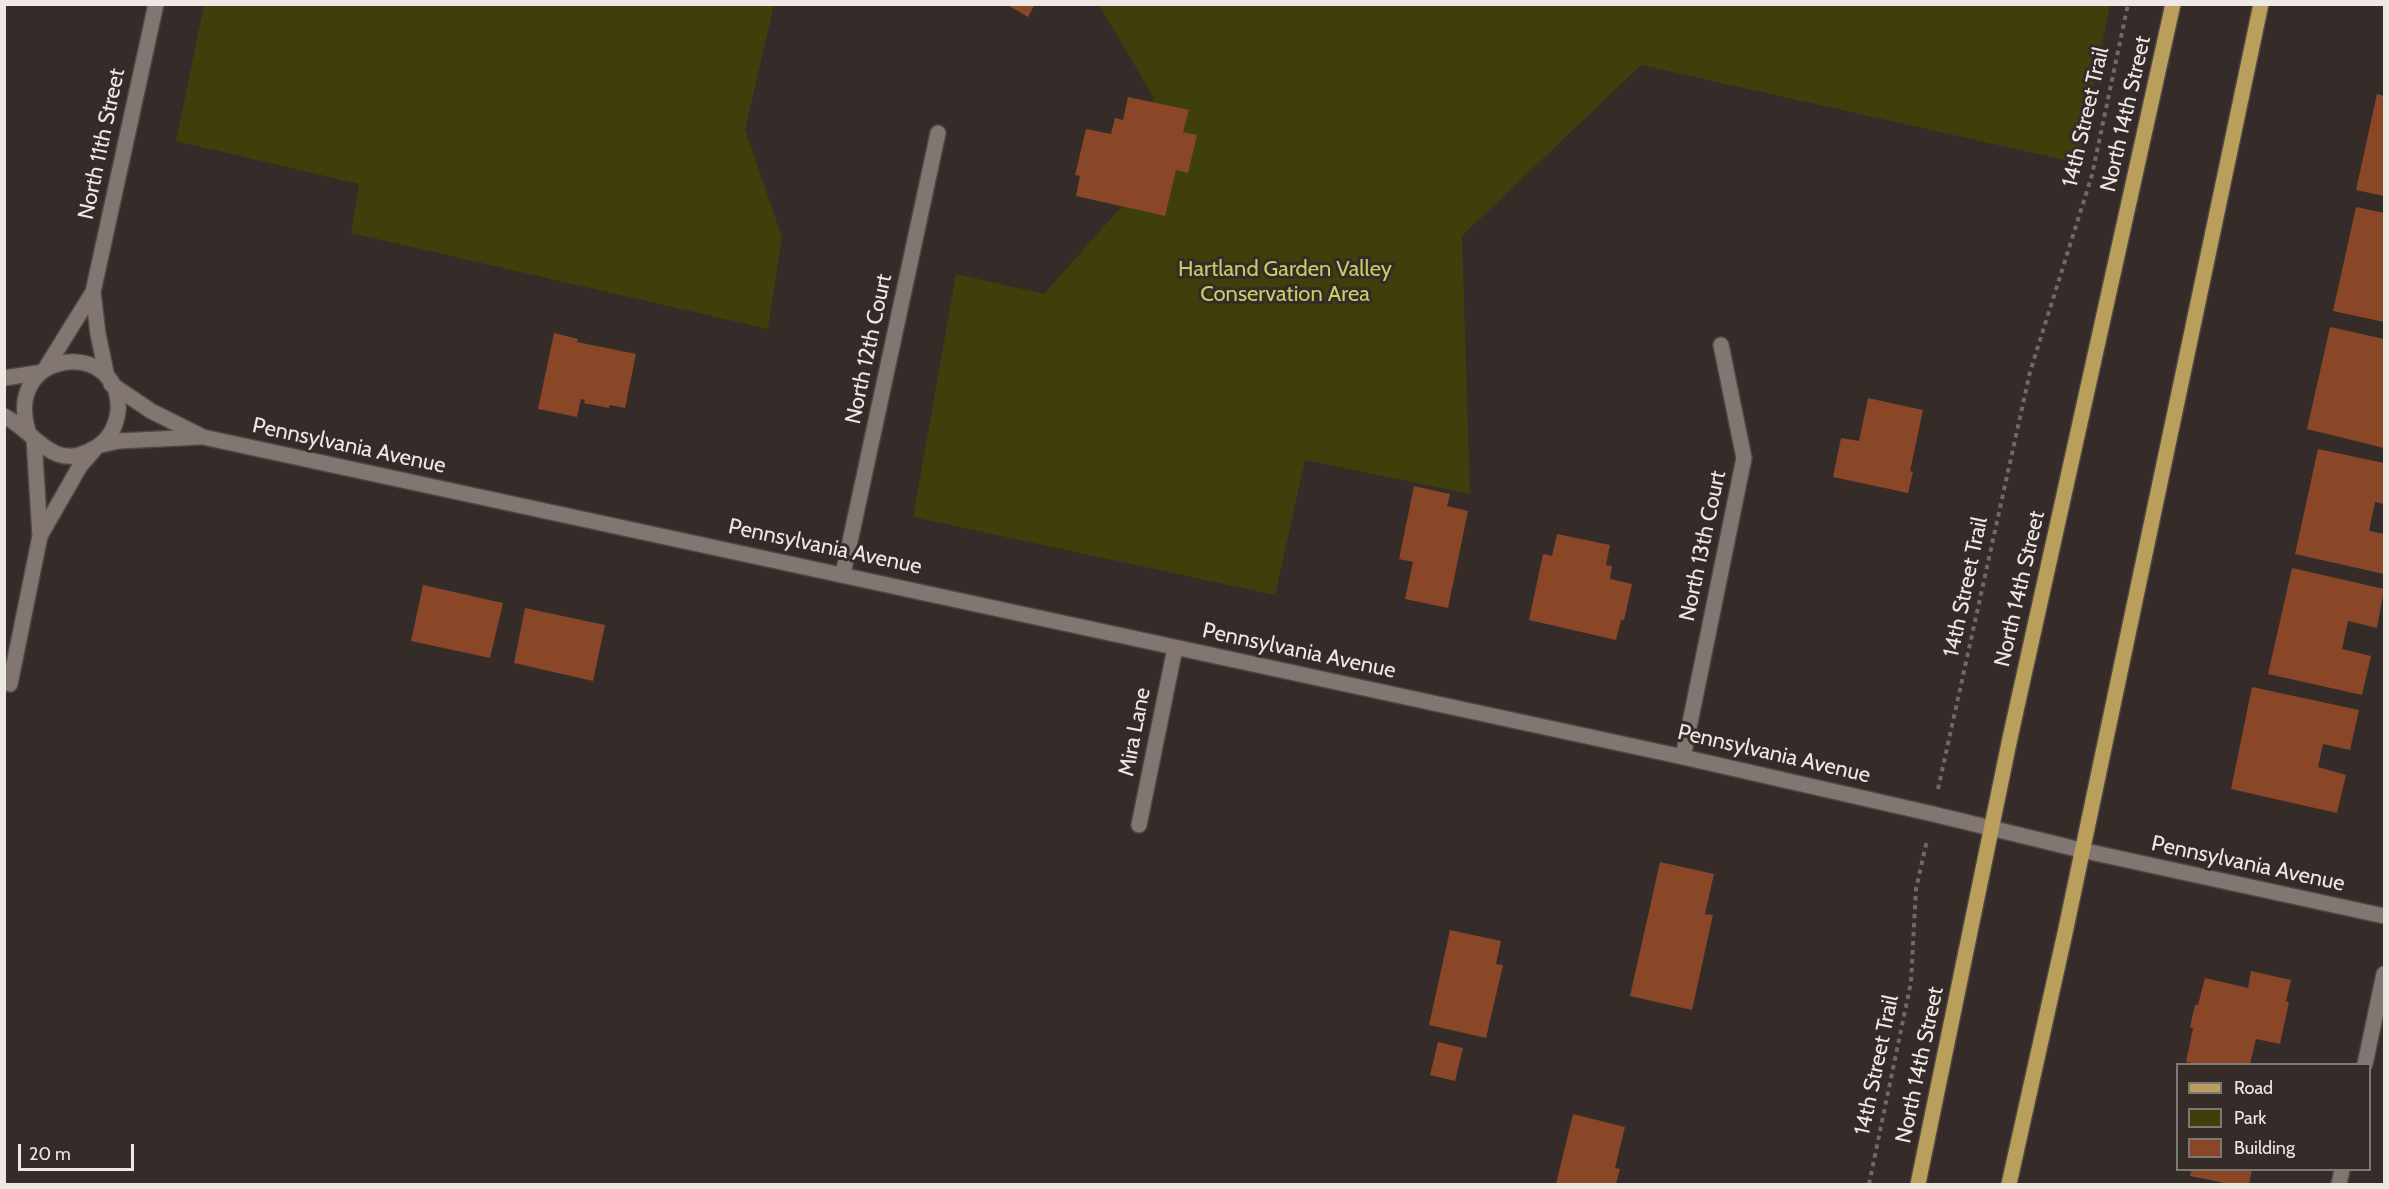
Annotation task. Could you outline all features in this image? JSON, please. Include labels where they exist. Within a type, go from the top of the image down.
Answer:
[{"type":"main road","name":"North 14th Street","points":[[1918,1185],[2012,727],[2173,4]]},
{"type":"main road","points":[[2009,1185],[2261,4]]},
{"type":"street","name":"North 11th Street","points":[[109,380],[98,334],[93,292],[156,4]]},
{"type":"street","name":"North 12th Court","points":[[843,574],[938,133]]},
{"type":"street","name":"North 11th Street","points":[[42,370],[93,292]]},
{"type":"street","name":"North 13th Court","points":[[1683,756],[1744,458],[1721,345]]},
{"type":"street","points":[[4,378],[42,370],[66,361],[81,362],[95,367],[109,380],[118,405],[117,420],[111,434],[80,466],[40,536]]},
{"type":"street","points":[[42,370],[27,386],[22,402],[23,418],[32,436],[40,446],[55,454],[71,456],[88,453],[97,447]]},
{"type":"street","name":"Pennsylvania Avenue","points":[[109,380],[128,397],[151,411],[203,437],[1683,756],[2081,850],[2385,916]]},
{"type":"street","points":[[4,416],[32,436],[40,536],[10,684]]},
{"type":"street","name":"Pennsylvania Avenue","points":[[97,447],[119,441],[203,437]]},
{"type":"street","name":"Mira Lane","points":[[1139,825],[1174,648]]},
{"type":"street","points":[[2365,1063],[2385,974]]},
{"type":"path","name":"14th Street Trail","points":[[1869,1185],[1911,982],[1916,889],[2030,372],[2092,175],[2128,4]]},
{"type":"green space","points":[[204,5],[774,5],[745,130],[782,237],[768,329],[351,233],[359,184],[176,141]]},
{"type":"green space","name":"Hartland Garden Valley Conservation Area","points":[[1099,5],[2110,5],[2078,163],[1641,65],[1462,236],[1470,494],[1305,460],[1275,595],[913,517],[956,274],[1044,294],[1130,197],[1154,98]]},
{"type":"building","points":[[1006,4],[1035,4],[1028,17]]},
{"type":"building","points":[[2377,94],[2384,96],[2384,196],[2356,190]]},
{"type":"building","points":[[1128,97],[1189,110],[1183,132],[1197,135],[1188,173],[1176,170],[1165,216],[1076,196],[1080,176],[1075,175],[1086,129],[1111,134],[1115,118],[1123,120]]},
{"type":"building","points":[[2356,207],[2384,213],[2384,322],[2333,311]]},
{"type":"building","points":[[2330,327],[2384,339],[2384,448],[2307,429]]},
{"type":"building","points":[[554,333],[578,339],[577,342],[636,354],[625,408],[610,405],[609,408],[584,403],[585,400],[581,399],[577,417],[538,409]]},
{"type":"building","points":[[1868,398],[1923,410],[1910,471],[1913,472],[1908,493],[1833,477],[1841,438],[1859,441]]},
{"type":"building","points":[[2318,449],[2384,463],[2384,504],[2375,502],[2369,531],[2384,534],[2384,574],[2295,554]]},
{"type":"building","points":[[1414,486],[1450,494],[1447,506],[1468,511],[1448,608],[1405,599],[1413,562],[1399,559]]},
{"type":"building","points":[[1557,534],[1610,545],[1606,565],[1612,566],[1610,579],[1632,584],[1624,620],[1621,620],[1616,640],[1529,620],[1543,554],[1552,556]]},
{"type":"building","points":[[2292,568],[2384,589],[2377,628],[2348,621],[2342,649],[2371,656],[2362,695],[2268,674]]},
{"type":"building","points":[[423,585],[503,603],[490,658],[411,641]]},
{"type":"building","points":[[525,608],[605,625],[593,681],[514,663]]},
{"type":"building","points":[[2252,687],[2359,710],[2350,750],[2323,744],[2318,767],[2346,775],[2337,813],[2231,789]]},
{"type":"building","points":[[1660,862],[1714,874],[1705,914],[1713,915],[1692,1010],[1630,996]]},
{"type":"building","points":[[1450,930],[1501,941],[1496,964],[1503,965],[1486,1038],[1429,1025]]},
{"type":"building","points":[[2251,971],[2291,980],[2280,1044],[2256,1039],[2250,1063],[2186,1062],[2193,1028],[2190,1027],[2205,978],[2248,988]]},
{"type":"building","points":[[1438,1042],[1463,1048],[1455,1081],[1430,1075]]},
{"type":"building","points":[[1573,1114],[1625,1127],[1615,1168],[1620,1169],[1616,1184],[1556,1184]]},
{"type":"building","points":[[2191,1171],[2252,1171],[2249,1184],[2229,1184],[2190,1176]]}]
